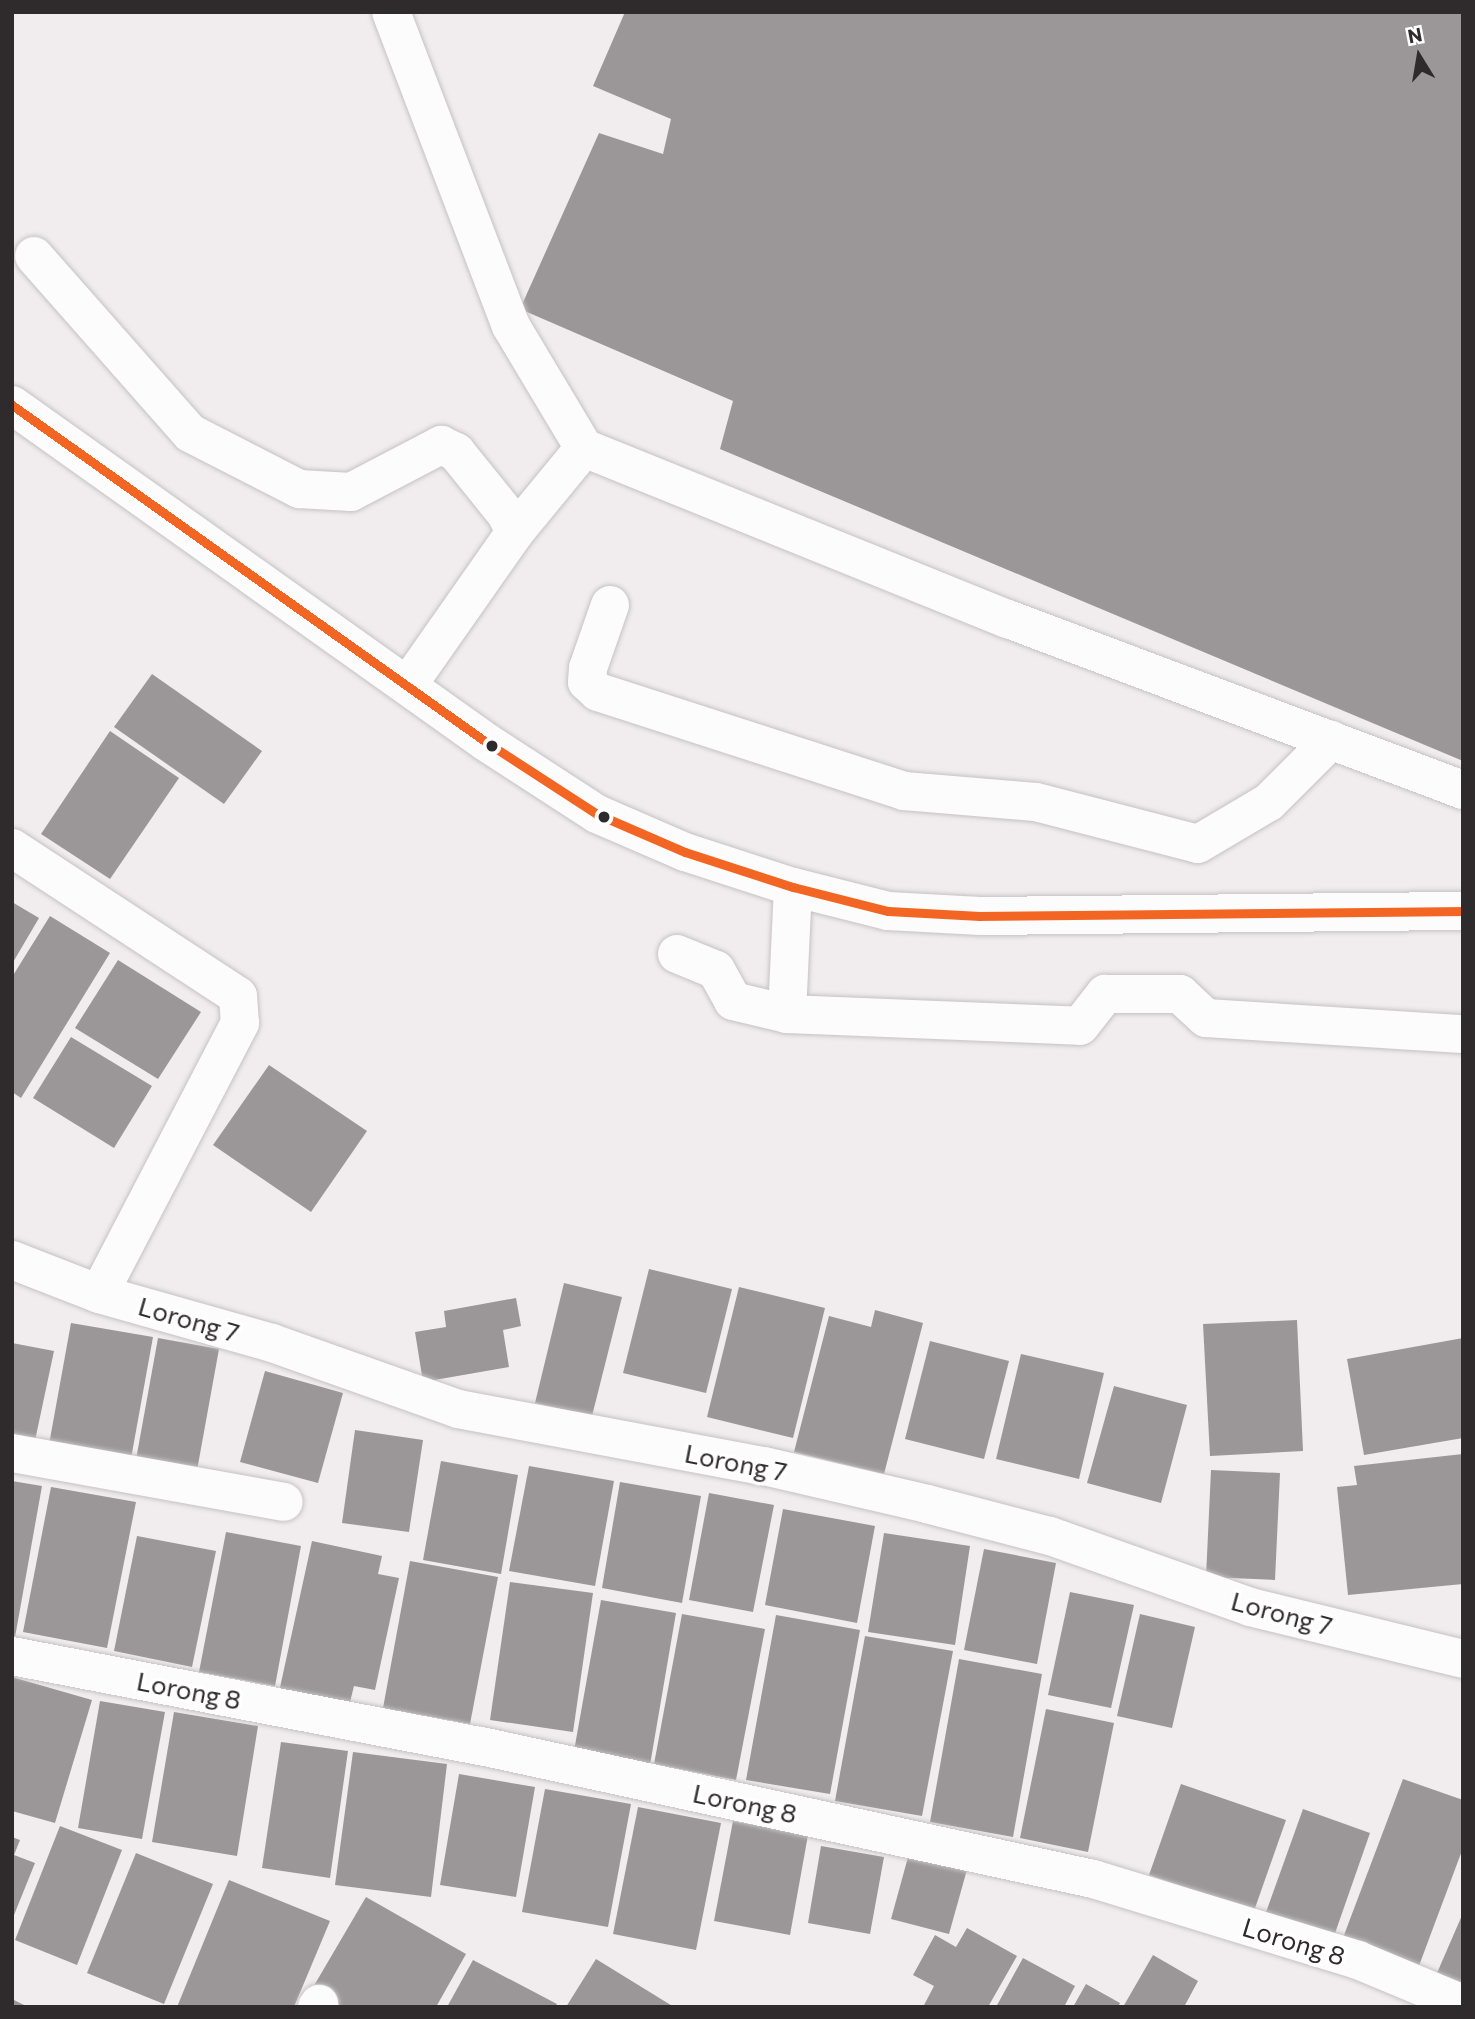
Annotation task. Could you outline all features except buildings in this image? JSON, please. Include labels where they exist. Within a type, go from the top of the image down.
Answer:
[{"type":"street","points":[[391,12],[510,327],[584,448],[1009,619],[1463,790]]},
{"type":"street","points":[[34,256],[190,433],[299,489],[351,492],[441,445],[456,452],[506,514],[515,532]]},
{"type":"street","points":[[12,405],[408,685],[597,814],[685,852],[793,887],[888,911],[980,916],[1463,911]]},
{"type":"street","points":[[408,685],[515,532],[584,448]]},
{"type":"street","points":[[610,605],[588,668],[587,682],[598,692],[904,791],[1036,802],[1198,844],[1269,802],[1331,740]]},
{"type":"street","points":[[12,848],[238,996],[240,1023],[99,1294]]},
{"type":"street","points":[[787,1014],[793,887]]},
{"type":"street","points":[[677,954],[716,970],[733,1001],[787,1014],[1080,1026],[1105,993],[1180,994],[1206,1018],[1463,1034]]},
{"type":"street","name":"Lorong 7","points":[[12,1260],[99,1294],[260,1339],[458,1409],[764,1466],[928,1504],[1050,1536],[1250,1607],[1463,1659]]},
{"type":"street","points":[[12,1453],[284,1502]]},
{"type":"street","name":"Lorong 8","points":[[12,1656],[495,1749],[1093,1879],[1358,1960],[1463,2004]]},
{"type":"transit line","points":[[12,405],[486,742],[597,814],[685,852],[793,887],[888,911],[980,916],[1463,911]]}]
